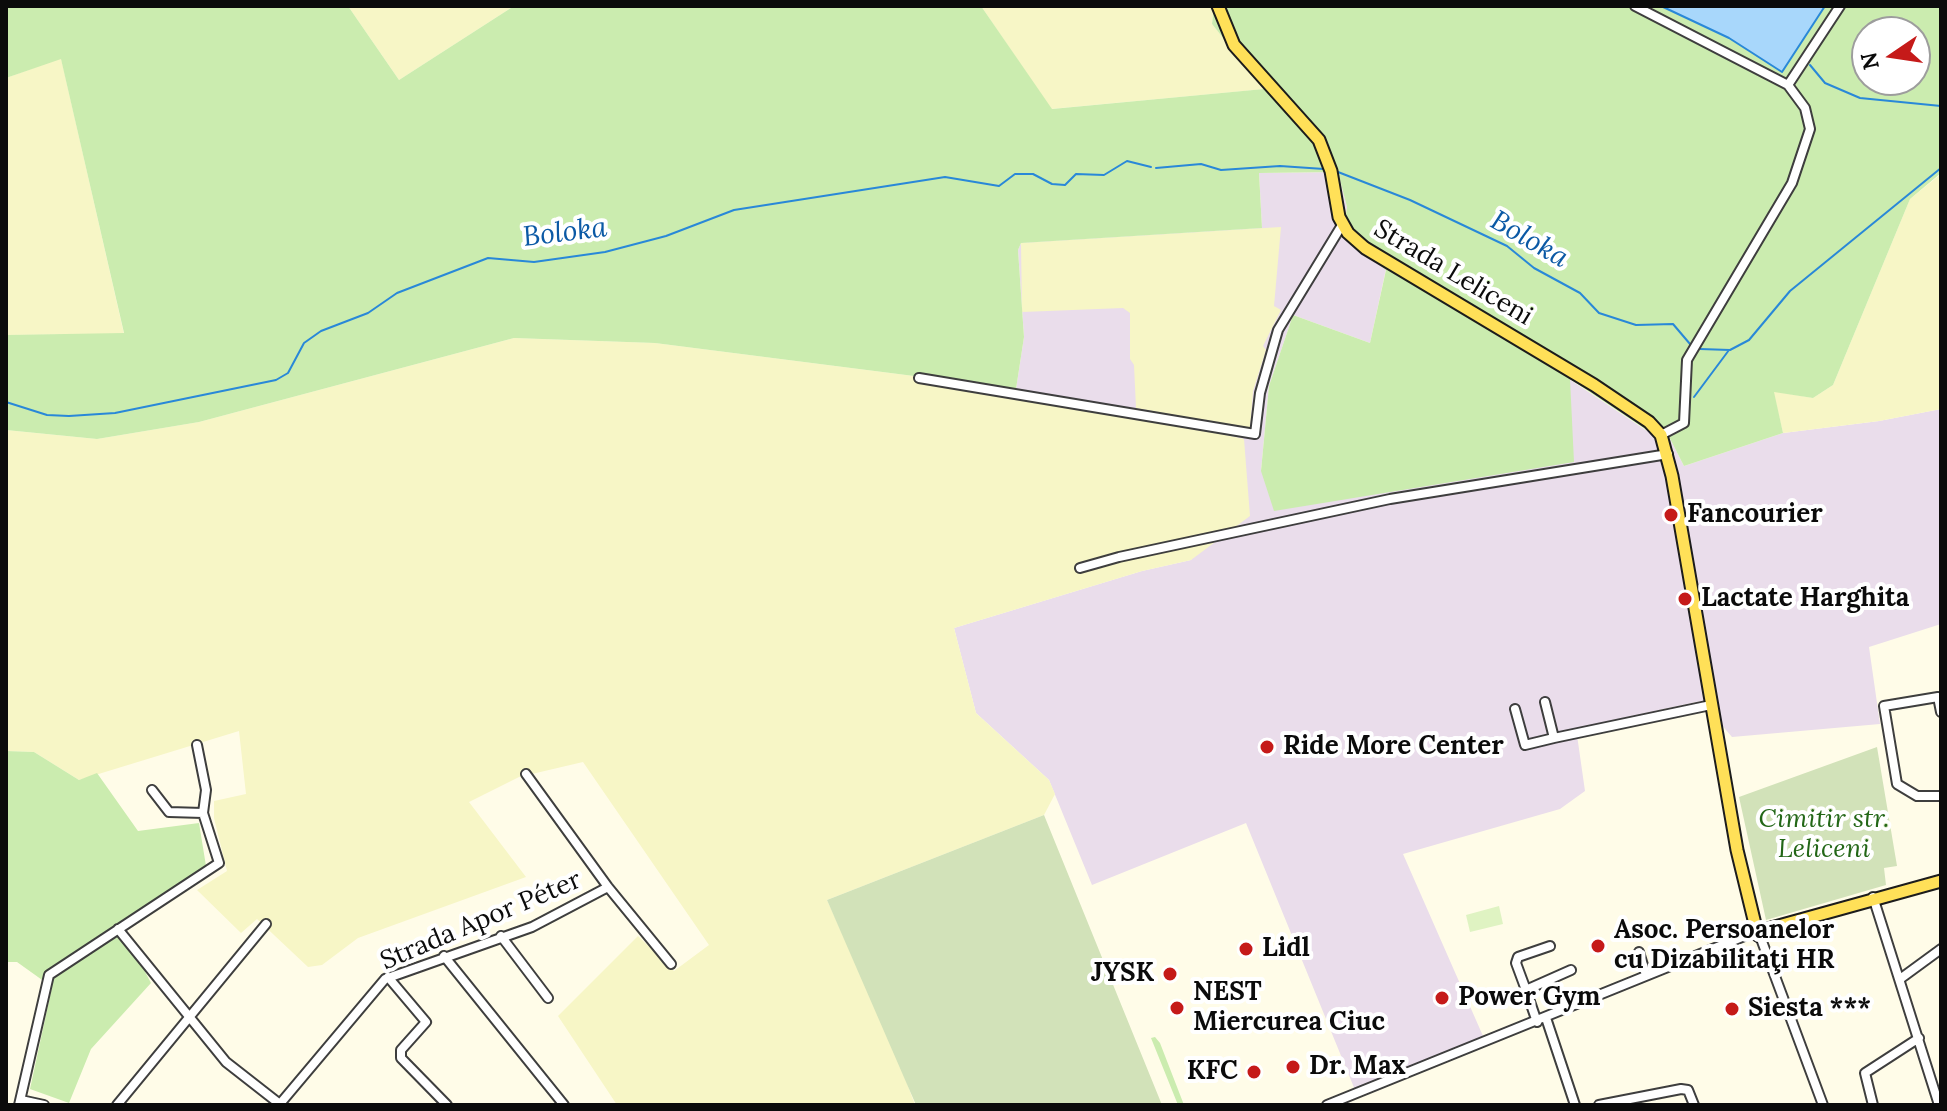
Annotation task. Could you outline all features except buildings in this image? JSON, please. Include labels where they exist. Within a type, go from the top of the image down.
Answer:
[{"type":"main road","name":"Strada Leliceni","points":[[1218,6],[1234,45],[1319,140],[1331,171],[1342,225],[1365,248],[1558,362],[1632,409],[1661,435],[1668,454],[1737,850],[1758,931]]},
{"type":"main road","points":[[1758,931],[1873,897],[1941,881]]},
{"type":"street","points":[[1635,6],[1697,41],[1788,85],[1805,108],[1810,129],[1800,167],[1687,360],[1684,423],[1661,435]]},
{"type":"street","points":[[1788,85],[1840,6]]},
{"type":"street","points":[[919,378],[1255,434],[1260,393],[1278,330],[1342,225]]},
{"type":"street","points":[[1080,568],[1390,499],[1668,454]]},
{"type":"street","points":[[1941,712],[1938,697],[1884,706],[1897,784],[1917,796],[1941,796]]},
{"type":"street","points":[[1545,702],[1554,738]]},
{"type":"street","points":[[1515,709],[1525,745],[1711,705]]},
{"type":"street","points":[[44,1105],[20,1102],[49,975],[219,863],[203,813],[206,790],[197,745]]},
{"type":"street","points":[[526,774],[608,887],[671,964]]},
{"type":"street","points":[[152,790],[169,812],[203,813]]},
{"type":"street","name":"Strada Apor Péter","points":[[280,1105],[348,1018],[388,977],[532,927],[608,887]]},
{"type":"street","points":[[1873,897],[1939,1105]]},
{"type":"street","points":[[117,1105],[266,924]]},
{"type":"street","points":[[118,929],[226,1062],[280,1105]]},
{"type":"street","points":[[1327,1105],[1758,931]]},
{"type":"street","name":"Strada Leliceni","points":[[1758,931],[1823,1105]]},
{"type":"street","points":[[501,936],[548,998]]},
{"type":"street","points":[[1537,1022],[1516,963],[1518,957],[1550,946]]},
{"type":"street","points":[[1900,979],[1941,949]]},
{"type":"street","points":[[1639,952],[1646,975]]},
{"type":"street","points":[[444,956],[564,1105]]},
{"type":"street","points":[[1526,990],[1571,970]]},
{"type":"street","points":[[388,977],[426,1022],[401,1050],[401,1058],[447,1105]]},
{"type":"street","points":[[1546,1018],[1575,1105]]},
{"type":"street","points":[[1873,1105],[1865,1073],[1919,1038]]},
{"type":"street","points":[[1599,1105],[1681,1089],[1688,1090],[1694,1105]]},
{"type":"street","points":[[1356,1094],[1359,1103]]},
{"type":"shaded area","points":[[1338,172],[1347,207],[1343,236],[1386,269],[1370,343],[1293,315],[1269,386],[1261,471],[1569,379],[1650,433],[1664,427],[1684,466],[1783,433],[1879,421],[1941,409],[1941,624],[1869,647],[1880,724],[1732,737],[1701,701],[1576,728],[1585,791],[1560,809],[1403,854],[1483,1036],[1355,1090],[1246,823],[1092,885],[1049,780],[976,713],[954,628],[1142,571],[1191,560],[1243,439],[1016,389],[1024,337],[1018,250],[1021,243],[1262,228],[1259,173]]},
{"type":"green space","points":[[6,6],[348,6],[399,80],[514,6],[981,6],[1052,109],[1264,89],[1212,24],[1214,6],[1941,6],[1941,173],[1910,199],[1833,385],[1813,398],[1774,392],[1783,433],[1684,466],[1664,427],[1651,433],[1570,379],[1574,462],[1274,511],[1261,471],[1269,386],[1293,315],[1370,343],[1386,270],[1343,236],[1347,207],[1338,172],[1259,173],[1262,228],[1021,243],[1018,250],[1024,337],[1016,389],[655,343],[514,338],[199,422],[97,439],[6,430],[6,335],[124,333],[61,59],[6,78]]},
{"type":"green space","points":[[348,6],[514,6],[399,80]]},
{"type":"green space","points":[[981,6],[1214,6],[1212,24],[1265,89],[1051,109]]},
{"type":"green space","points":[[61,58],[124,334],[6,335],[6,78]]},
{"type":"green space","points":[[1941,174],[1941,409],[1879,421],[1783,433],[1773,391],[1813,398],[1833,385],[1910,199]]},
{"type":"green space","points":[[1281,227],[1274,306],[1281,310],[1263,346],[1266,350],[1253,391],[1250,429],[1136,408],[1134,365],[1130,359],[1130,313],[1123,308],[1022,312],[1021,243]]},
{"type":"green space","points":[[514,338],[655,343],[1016,389],[1244,439],[1250,516],[1191,560],[1142,571],[954,628],[976,713],[1049,780],[1055,794],[1044,815],[827,900],[894,1048],[915,1105],[617,1105],[558,1016],[638,936],[674,971],[709,945],[583,762],[519,777],[469,802],[526,877],[358,938],[322,965],[308,967],[257,919],[241,933],[197,890],[227,871],[214,818],[214,801],[246,794],[239,731],[79,780],[34,752],[6,751],[6,430],[97,439],[199,422]]},
{"type":"green space","name":"Cimitir str. Leliceni","points":[[1877,747],[1897,866],[1884,868],[1886,885],[1766,920],[1739,797]]},
{"type":"green space","points":[[6,751],[34,752],[79,780],[97,773],[138,831],[199,823],[206,866],[120,924],[151,983],[91,1049],[69,1103],[30,1089],[52,987],[17,962],[6,962]]},
{"type":"green space","points":[[1044,815],[1162,1105],[916,1105],[827,900]]},
{"type":"green space","points":[[1499,906],[1503,924],[1470,932],[1466,915]]},
{"type":"green space","points":[[1155,1037],[1184,1105],[1178,1105],[1151,1038]]},
{"type":"water","points":[[1661,6],[1825,6],[1782,72],[1729,38]]},
{"type":"waterway","points":[[1810,65],[1825,83],[1860,98],[1941,106]]},
{"type":"waterway","name":"Boloka","points":[[6,402],[47,415],[115,413],[276,380],[288,373],[304,343],[321,331],[368,313],[397,293],[488,258],[534,262],[605,252],[666,236],[734,210],[945,177],[999,186],[1015,174],[1033,174],[1052,184],[1065,185],[1076,174],[1104,175],[1127,161],[1151,167]]},
{"type":"waterway","name":"Boloka","points":[[1156,168],[1201,164],[1221,170],[1280,166],[1324,169]]},
{"type":"waterway","name":"Boloka","points":[[1700,349],[1730,350],[1749,340],[1790,291],[1941,168]]},
{"type":"waterway","name":"Boloka","points":[[1338,172],[1410,200],[1507,246],[1534,268],[1580,293],[1599,313],[1636,325],[1673,324],[1690,344]]},
{"type":"waterway","points":[[1694,397],[1729,350]]},
{"type":"place","name":"Fancourier","points":[[1671,515]]},
{"type":"place","name":"Lactate Harghita","points":[[1685,599]]},
{"type":"place","name":"Ride More Center","points":[[1267,747]]},
{"type":"place","name":"Asoc. Persoanelor cu Dizabilitaţi HR","points":[[1598,946]]},
{"type":"place","name":"Lidl","points":[[1246,949]]},
{"type":"place","name":"JYSK","points":[[1170,974]]},
{"type":"place","name":"Power Gym","points":[[1442,998]]},
{"type":"place","name":"NEST Miercurea Ciuc","points":[[1177,1008]]},
{"type":"place","name":"Siesta ***","points":[[1732,1009]]},
{"type":"place","name":"Dr. Max","points":[[1293,1067]]},
{"type":"place","name":"KFC","points":[[1254,1072]]}]
